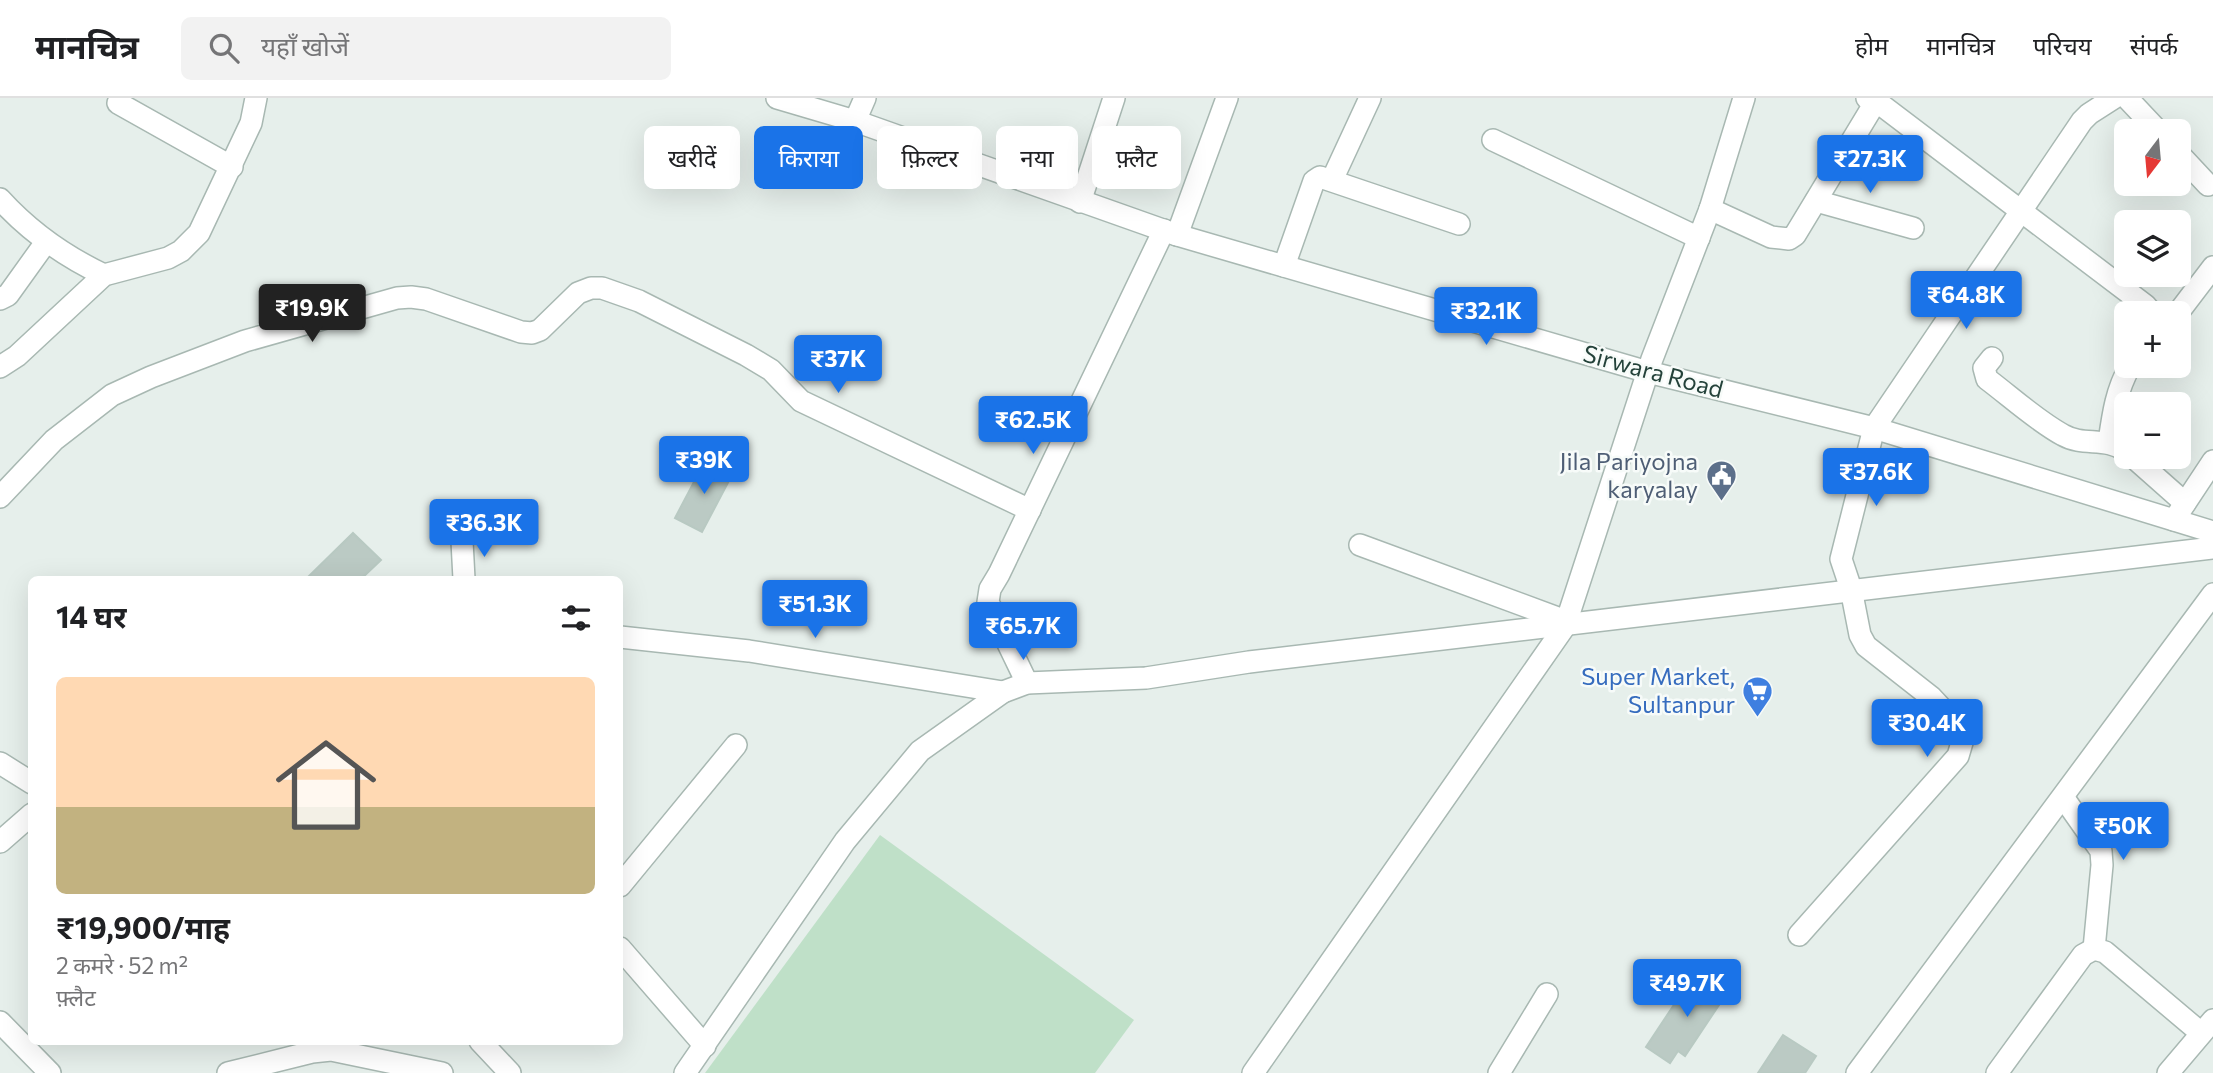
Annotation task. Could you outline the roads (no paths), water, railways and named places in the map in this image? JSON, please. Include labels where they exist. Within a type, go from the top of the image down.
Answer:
[{"type":"street","points":[[0,367],[17,356],[104,275],[168,258],[199,233],[251,122],[256,98]]},
{"type":"street","name":"Sirwara Road","points":[[777,98],[855,121],[1170,232],[1648,372],[1874,428],[2180,512],[2213,532]]},
{"type":"street","points":[[855,121],[866,98]]},
{"type":"street","points":[[1080,202],[1114,98]]},
{"type":"street","points":[[1027,683],[988,602],[990,589],[1170,232],[1227,98]]},
{"type":"street","points":[[1332,180],[1370,98]]},
{"type":"street","points":[[1253,1073],[1566,623],[1648,372],[1710,209],[1744,98]]},
{"type":"street","points":[[1799,935],[1958,756],[1963,740],[1958,726],[1931,697],[1866,646],[1860,635],[1851,589],[1841,559],[1874,428],[2082,121],[2114,98]]},
{"type":"street","points":[[2127,98],[2147,119]]},
{"type":"street","points":[[1710,209],[1771,237],[1789,239],[1796,235],[1872,99],[2140,301]]},
{"type":"street","points":[[118,103],[232,167]]},
{"type":"street","points":[[1493,140],[1699,239]]},
{"type":"street","points":[[2191,167],[2207,185]]},
{"type":"street","points":[[1284,266],[1314,181],[1320,177],[1459,224]]},
{"type":"street","points":[[0,200],[46,242],[104,275]]},
{"type":"street","points":[[1816,201],[1913,228]]},
{"type":"street","points":[[0,299],[8,295],[46,242]]},
{"type":"street","points":[[2187,301],[2213,267]]},
{"type":"street","points":[[0,497],[54,440],[112,396],[151,377],[245,341],[397,298],[411,297],[426,299],[521,332],[532,333],[545,326],[578,293],[591,288],[602,288],[639,301],[746,355],[771,370],[801,401],[1030,510]]},
{"type":"street","points":[[1992,358],[1984,368],[1987,379],[2062,435],[2114,446]]},
{"type":"street","points":[[2143,469],[2180,512],[2213,461]]},
{"type":"street","points":[[461,541],[464,576]]},
{"type":"street","points":[[1360,545],[1566,623]]},
{"type":"street","points":[[685,1073],[845,841],[881,795],[920,751],[1003,692],[1027,683],[1146,678],[1249,662],[1566,623],[2213,548]]},
{"type":"street","points":[[1857,1073],[2213,594]]},
{"type":"street","points":[[623,637],[749,651],[1003,692]]},
{"type":"street","points":[[623,882],[736,745]]},
{"type":"street","points":[[0,763],[28,780]]},
{"type":"street","points":[[2063,797],[2101,851],[2094,949]]},
{"type":"street","points":[[0,842],[28,818]]},
{"type":"street","points":[[1997,1073],[2084,955],[2094,949],[2105,952],[2207,1026],[2168,1073]]},
{"type":"street","points":[[623,951],[705,1046]]},
{"type":"street","points":[[1499,1073],[1547,994]]},
{"type":"street","points":[[0,1022],[50,1073]]},
{"type":"street","points":[[484,1045],[510,1073]]},
{"type":"street","points":[[228,1073],[312,1052],[331,1050],[442,1073]]},
{"type":"place","name":"Jila Pariyojna karyalay","points":[[1721,503]]},
{"type":"place","name":"Super Market, Sultanpur","points":[[1758,718]]}]
